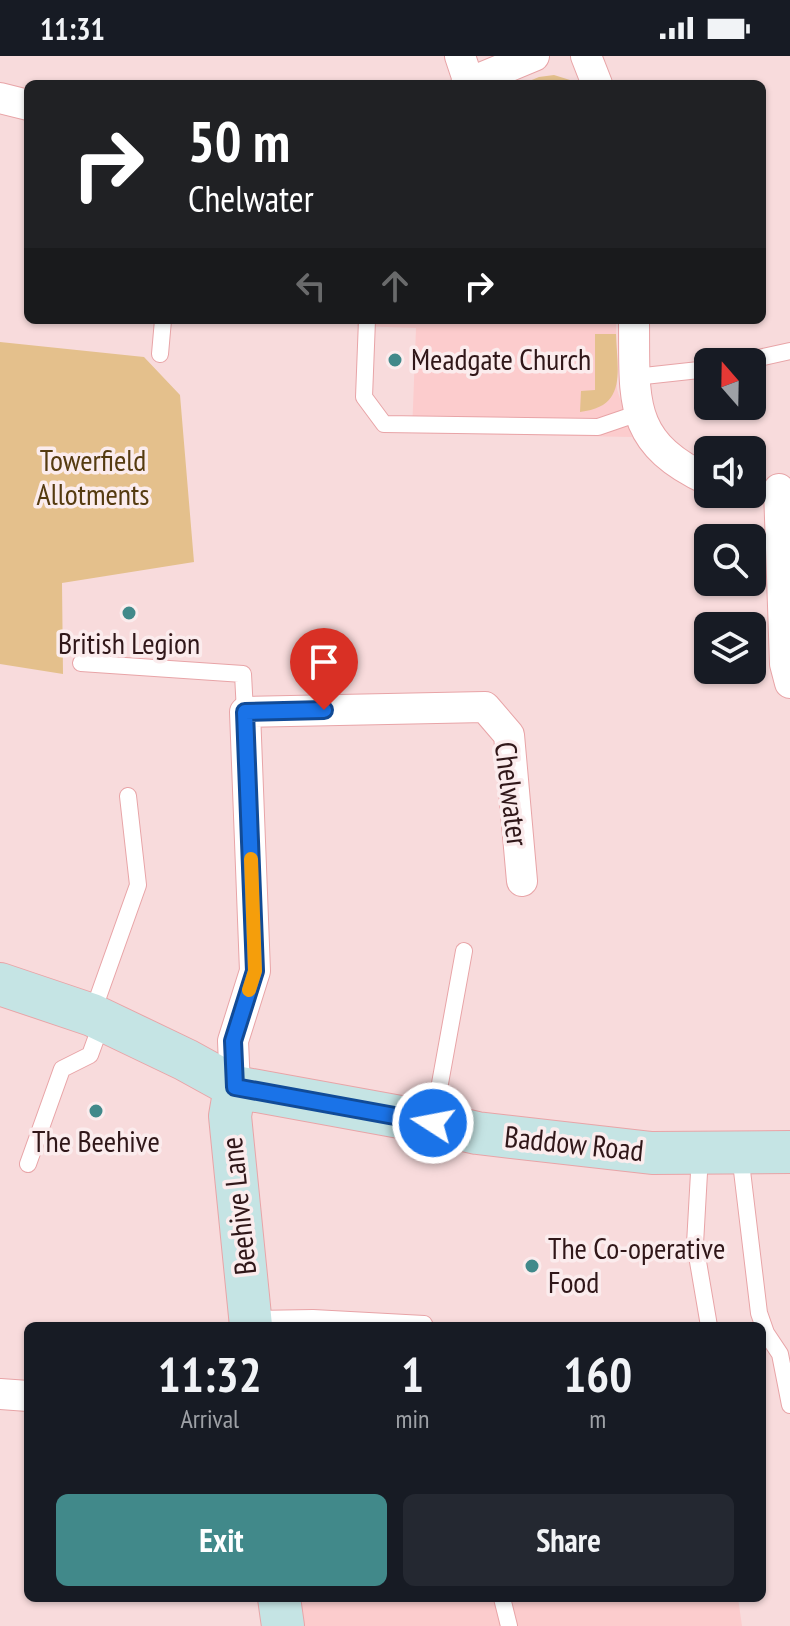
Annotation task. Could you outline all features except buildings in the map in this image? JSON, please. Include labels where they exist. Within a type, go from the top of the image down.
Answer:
[{"type":"street","points":[[465,74],[534,56]]},
{"type":"street","points":[[586,56],[595,80]]},
{"type":"street","points":[[0,98],[24,104]]},
{"type":"street","points":[[634,324],[635,395],[639,413],[658,447],[673,461],[694,472]]},
{"type":"street","points":[[774,488],[785,664],[790,683]]},
{"type":"street","name":"Chelwater","points":[[245,712],[485,707],[509,735],[522,881]]},
{"type":"street","points":[[235,1087],[233,1041],[255,971],[245,712]]},
{"type":"street","name":"Baddow Road","points":[[0,984],[97,1018],[235,1087],[477,1133],[652,1153],[790,1152]]},
{"type":"street","name":"Beehive Lane","points":[[235,1087],[230,1116],[250,1322]]},
{"type":"street","points":[[0,1394],[24,1396]]},
{"type":"street","points":[[280,1602],[283,1626]]},
{"type":"lane","points":[[160,354],[163,324]]},
{"type":"lane","points":[[367,324],[364,397],[384,424],[598,427],[639,413]]},
{"type":"lane","points":[[766,356],[790,351]]},
{"type":"lane","points":[[635,377],[694,371]]},
{"type":"lane","points":[[81,663],[243,674],[245,712]]},
{"type":"lane","points":[[28,1164],[62,1069],[90,1055],[97,1018],[138,885],[128,796]]},
{"type":"lane","points":[[433,1123],[464,951]]},
{"type":"lane","points":[[708,1322],[695,1244],[720,1153]]},
{"type":"lane","points":[[720,1153],[762,1322]]},
{"type":"lane","points":[[250,1322],[313,1318],[387,1322]]},
{"type":"lane","points":[[766,1333],[780,1354],[790,1405]]},
{"type":"lane","points":[[503,1602],[509,1626]]},
{"type":"shaded area","points":[[616,324],[617,389],[632,437],[412,433],[416,328],[357,326]]},
{"type":"shaded area","points":[[299,1602],[739,1602],[742,1626],[301,1626]]},
{"type":"green space","points":[[554,75],[570,80],[532,80]]},
{"type":"green space","points":[[595,334],[616,334],[616,385],[606,403],[580,412],[581,391],[595,390]]},
{"type":"green space","name":"Towerfield Allotments","points":[[0,342],[144,357],[180,395],[194,562],[62,583],[63,674],[0,664]]},
{"type":"slow traffic","points":[[249,990],[255,971],[251,859]]},
{"type":"place","name":"Meadgate Church","points":[[395,360]]},
{"type":"place","name":"British Legion","points":[[129,613]]},
{"type":"place","name":"The Beehive","points":[[96,1111]]},
{"type":"place","name":"The Co-operative Food","points":[[532,1266]]},
{"type":"route","points":[[324,710],[245,712],[255,971],[233,1041],[235,1087],[433,1123]]}]
